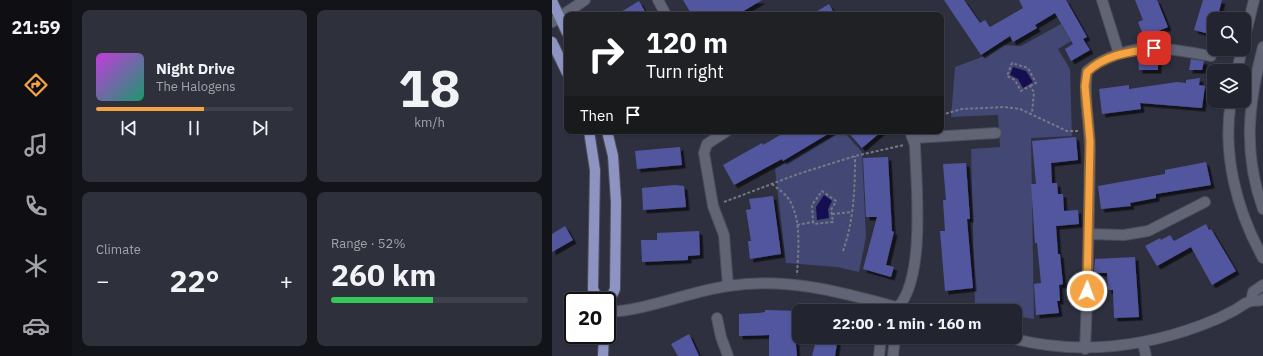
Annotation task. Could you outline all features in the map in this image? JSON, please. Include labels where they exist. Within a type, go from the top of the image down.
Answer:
[{"type":"main road","points":[[552,2],[555,19],[564,30]]},
{"type":"main road","points":[[552,42],[564,68]]},
{"type":"main road","points":[[589,134],[595,170],[593,289],[594,292]]},
{"type":"main road","points":[[608,134],[614,168],[616,218],[615,289],[614,292]]},
{"type":"main road","points":[[603,356],[604,344]]},
{"type":"street","points":[[566,12],[585,0]]},
{"type":"street","points":[[658,0],[664,12]]},
{"type":"street","points":[[1102,0],[1119,54]]},
{"type":"street","points":[[1251,12],[1254,0]]},
{"type":"street","points":[[555,19],[564,13]]},
{"type":"street","points":[[1263,47],[1251,98],[1249,144],[1255,186],[1263,209]]},
{"type":"street","points":[[1085,349],[1089,234],[1089,130],[1085,86],[1087,72],[1097,62],[1119,54],[1154,48],[1207,55]]},
{"type":"street","points":[[1230,108],[1228,132],[1231,173],[1237,197],[1260,247],[1263,258]]},
{"type":"street","points":[[900,304],[915,267],[918,237],[913,138],[996,133]]},
{"type":"street","points":[[722,134],[707,144],[704,153],[713,206],[724,235],[728,286]]},
{"type":"street","points":[[1089,234],[1124,235],[1148,230],[1205,202]]},
{"type":"street","points":[[616,311],[642,308],[692,293],[754,283],[796,284],[832,290],[878,304]]},
{"type":"street","points":[[1251,301],[1253,292],[1263,285]]},
{"type":"street","points":[[1022,341],[1085,349],[1112,348],[1143,343],[1158,340],[1207,323],[1251,301],[1263,300]]},
{"type":"street","points":[[717,318],[721,337],[728,356]]},
{"type":"street","points":[[1143,343],[1146,356]]},
{"type":"street","points":[[879,356],[881,344]]},
{"type":"street","points":[[892,355],[894,344]]},
{"type":"path","points":[[1012,63],[1028,68],[1036,82],[1030,86],[1021,91],[1015,80],[1006,76],[1012,63]]},
{"type":"path","points":[[1030,86],[1034,92],[1032,113]]},
{"type":"path","points":[[944,114],[962,109],[1004,107],[1020,109],[1032,113],[1067,131],[1089,130]]},
{"type":"path","points":[[713,206],[855,156],[904,145],[913,138]]},
{"type":"path","points":[[843,251],[849,235],[852,212],[855,156]]},
{"type":"path","points":[[772,184],[790,201],[796,224],[796,284]]},
{"type":"path","points":[[796,224],[833,222],[831,210],[836,201],[822,191],[812,205],[814,222]]},
{"type":"path","points":[[832,214],[852,212]]},
{"type":"shaded area","points":[[1061,24],[1071,41],[1058,49],[1070,69],[1072,136],[1031,138],[1034,319],[1022,317],[1022,304],[975,304],[971,149],[1000,147],[998,115],[951,117],[955,67],[987,55],[1003,45],[1021,46]]},
{"type":"shaded area","points":[[1013,67],[1026,71],[1033,82],[1023,88],[1018,79],[1010,75]]},
{"type":"shaded area","points":[[836,134],[846,134],[862,152],[866,237],[859,272],[837,267],[786,263],[775,169]]},
{"type":"shaded area","points":[[824,195],[832,201],[828,209],[829,218],[817,220],[816,207]]},
{"type":"building","points":[[683,0],[762,0],[742,12],[690,12]]},
{"type":"building","points":[[944,0],[964,0],[980,23],[985,20],[990,27],[1023,8],[1019,0],[1066,0],[1087,37],[1083,39],[1090,50],[1071,61],[1065,49],[1073,44],[1055,13],[1035,25],[1037,28],[1013,42],[1010,36],[981,55]]},
{"type":"building","points":[[1135,0],[1157,0],[1168,27],[1144,37],[1138,22],[1143,20]]},
{"type":"building","points":[[1203,0],[1222,0],[1219,12],[1207,12],[1207,33],[1194,30]]},
{"type":"building","points":[[639,1],[645,12],[621,12]]},
{"type":"building","points":[[829,4],[833,12],[816,12]]},
{"type":"building","points":[[1138,57],[1158,57],[1158,70],[1139,70]]},
{"type":"building","points":[[1191,59],[1204,61],[1202,70],[1189,70]]},
{"type":"building","points":[[1200,78],[1199,85],[1205,86],[1202,108],[1140,103],[1141,109],[1102,114],[1099,89],[1129,85],[1129,89],[1177,82],[1186,83],[1186,80]]},
{"type":"building","points":[[782,134],[828,134],[783,161],[782,159],[734,185],[723,165],[762,143],[763,145]]},
{"type":"building","points":[[850,134],[878,134],[862,148]]},
{"type":"building","points":[[1076,137],[1078,160],[1051,163],[1052,183],[1057,183],[1058,194],[1063,194],[1064,211],[1078,210],[1079,224],[1056,226],[1058,254],[1060,254],[1063,284],[1059,285],[1060,301],[1057,301],[1059,313],[1036,315],[1034,284],[1041,283],[1037,243],[1035,243],[1031,184],[1036,184],[1032,141]]},
{"type":"building","points":[[680,147],[682,165],[637,169],[635,151]]},
{"type":"building","points":[[888,157],[892,231],[894,232],[886,265],[894,267],[891,277],[863,269],[877,217],[866,217],[863,158]]},
{"type":"building","points":[[1206,162],[1211,185],[1156,194],[1156,198],[1130,203],[1131,206],[1101,209],[1098,186],[1165,174],[1165,170]]},
{"type":"building","points":[[966,163],[970,219],[967,219],[973,288],[945,291],[940,231],[945,231],[943,200],[946,200],[943,164]]},
{"type":"building","points":[[675,185],[684,186],[686,207],[643,210],[642,188]]},
{"type":"building","points":[[773,196],[781,254],[750,259],[748,241],[751,241],[746,210],[751,209],[749,199]]},
{"type":"building","points":[[1206,224],[1209,230],[1211,229],[1236,271],[1212,285],[1191,247],[1157,266],[1145,246],[1160,238],[1161,240],[1170,235],[1174,241]]},
{"type":"building","points":[[565,226],[573,240],[552,252],[552,234]]},
{"type":"building","points":[[699,231],[700,255],[688,256],[688,260],[642,262],[641,240],[657,240],[657,233]]},
{"type":"building","points":[[1135,257],[1139,317],[1114,318],[1113,290],[1108,290],[1107,273],[1094,273],[1095,259]]},
{"type":"building","points":[[765,310],[792,311],[792,344],[796,344],[797,356],[769,356],[769,335],[739,336],[739,314],[765,312]]},
{"type":"building","points":[[689,334],[699,356],[678,356],[671,344]]},
{"type":"building","points":[[815,344],[837,344],[835,356],[812,356]]},
{"type":"route","points":[[1087,291],[1090,141],[1085,86],[1087,72],[1097,62],[1119,54],[1154,48]]}]
